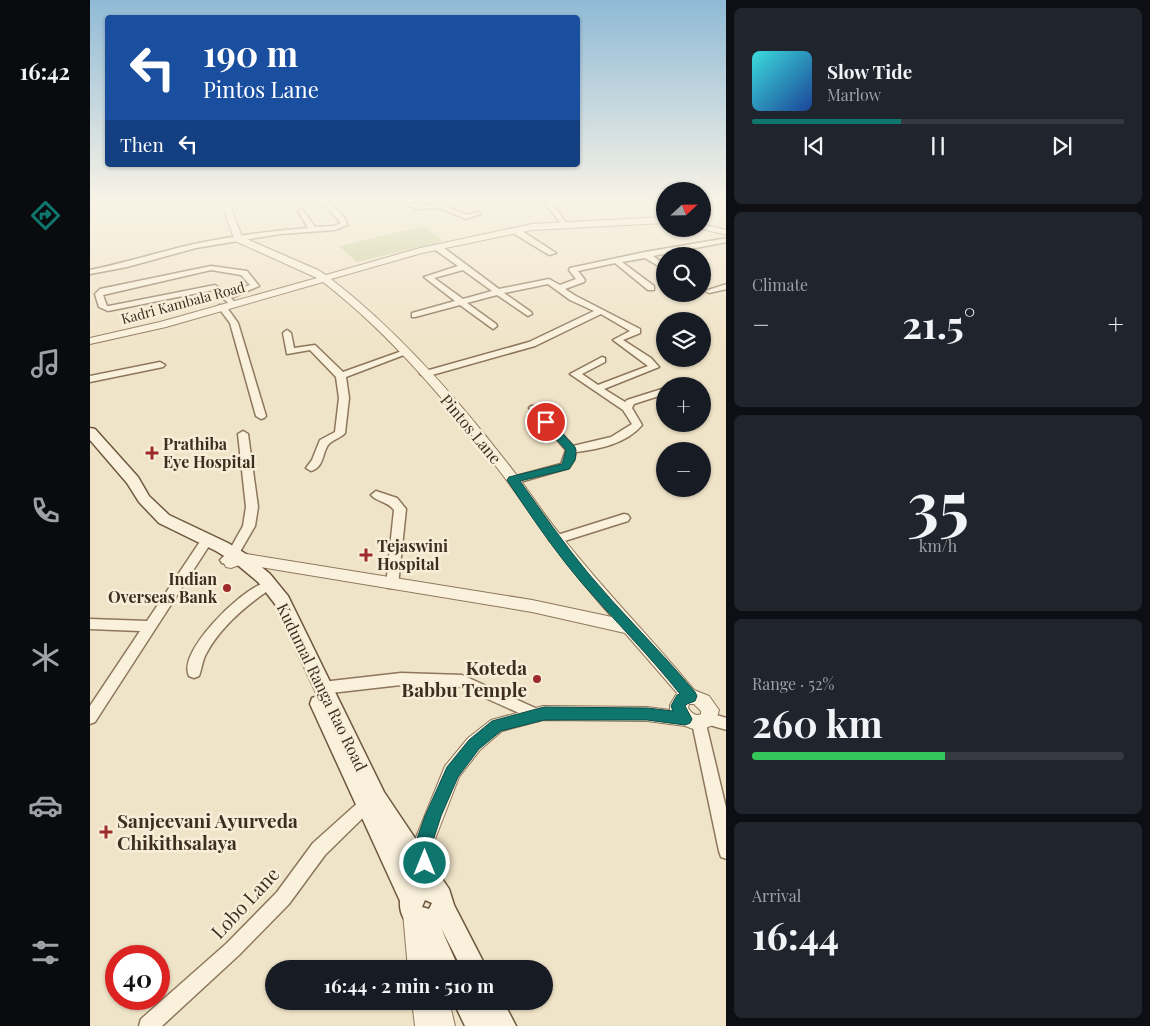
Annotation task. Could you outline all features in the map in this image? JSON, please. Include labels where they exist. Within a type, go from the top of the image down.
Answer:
[{"type":"main road","name":"Kudumal Ranga Rao Road","points":[[90,432],[132,480],[144,499],[164,519],[264,578],[282,602],[377,799],[436,892],[470,960]]},
{"type":"main road","points":[[90,445],[154,521],[165,529],[233,559],[262,589],[278,613],[418,914],[442,960]]},
{"type":"main road","points":[[423,888],[436,892],[437,918],[418,914],[414,894],[423,888]]},
{"type":"main road","points":[[470,1010],[478,1026]]},
{"type":"main road","points":[[495,1010],[504,1026]]},
{"type":"street","points":[[90,272],[127,265],[177,250]]},
{"type":"street","name":"Pintos Lane","points":[[262,250],[315,272],[324,278],[356,303],[425,374],[513,480],[555,540],[585,578],[690,696],[699,699],[708,706],[710,715],[697,720]]},
{"type":"street","name":"Kadri Kambala Road","points":[[90,341],[162,325],[222,307],[229,301],[260,292],[324,278],[427,250]]},
{"type":"street","points":[[441,250],[528,314]]},
{"type":"street","points":[[547,250],[552,253]]},
{"type":"street","points":[[559,288],[581,280],[573,270],[669,250]]},
{"type":"street","points":[[645,254],[656,262]]},
{"type":"street","points":[[616,261],[651,288]]},
{"type":"street","points":[[217,265],[230,263],[234,265],[234,271]]},
{"type":"street","points":[[464,267],[428,277],[493,326]]},
{"type":"street","points":[[211,268],[244,274],[255,286],[229,301],[217,288],[213,287],[108,309],[103,307],[99,294],[108,290],[211,268]]},
{"type":"street","points":[[108,290],[109,286],[116,282],[136,280]]},
{"type":"street","points":[[415,315],[497,292],[549,281],[573,298],[602,311],[637,331],[616,340],[648,360],[654,367],[597,388]]},
{"type":"street","points":[[711,290],[726,286]]},
{"type":"street","points":[[222,307],[234,323],[261,416]]},
{"type":"street","points":[[425,374],[532,344],[602,311]]},
{"type":"street","points":[[287,333],[290,352],[312,347],[341,376],[344,398],[340,433],[324,442],[317,461],[311,468]]},
{"type":"street","points":[[341,376],[405,353]]},
{"type":"street","points":[[571,450],[599,445],[627,434],[637,425],[627,408],[575,374],[602,360]]},
{"type":"street","points":[[90,379],[160,365]]},
{"type":"street","points":[[627,408],[630,402],[656,394]]},
{"type":"street","points":[[534,408],[571,450]]},
{"type":"street","points":[[243,434],[252,508],[249,526],[233,559],[579,614],[628,627]]},
{"type":"street","points":[[513,480],[565,466],[569,460],[571,450]]},
{"type":"street","points":[[376,495],[393,501],[400,508],[392,585]]},
{"type":"street","points":[[555,540],[624,518]]},
{"type":"street","points":[[90,718],[203,546]]},
{"type":"street","points":[[194,672],[194,660],[206,641],[242,603],[262,589]]},
{"type":"street","points":[[90,624],[151,626]]},
{"type":"street","points":[[322,688],[401,679],[462,680],[537,715]]},
{"type":"street","points":[[690,696],[682,699],[678,706],[681,715],[697,720]]},
{"type":"street","points":[[436,892],[422,847],[433,816],[452,772],[474,744],[497,725],[544,713],[647,714],[726,724]]},
{"type":"street","points":[[697,720],[726,850]]},
{"type":"street","name":"Lobo Lane","points":[[148,1026],[233,949],[283,898],[319,849],[367,804]]},
{"type":"street","points":[[418,914],[419,960]]},
{"type":"street","points":[[418,914],[429,960]]},
{"type":"street","points":[[424,1010],[427,1026]]},
{"type":"street","points":[[440,1010],[443,1026]]},
{"type":"green space","points":[[343,250],[407,250],[357,262]]},
{"type":"place","name":"Prathiba Eye Hospital","points":[[152,453]]},
{"type":"place","name":"Tejaswini Hospital","points":[[366,555]]},
{"type":"place","name":"Indian Overseas Bank","points":[[227,588]]},
{"type":"place","name":"Koteda Babbu Temple","points":[[537,679]]},
{"type":"place","name":"Sanjeevani Ayurveda Chikithsalaya","points":[[106,832]]},
{"type":"route","points":[[425,863],[422,847],[452,772],[474,744],[497,725],[544,713],[647,714],[685,719],[681,715],[678,706],[682,699],[690,696],[585,578],[555,540],[513,480],[565,466],[569,460],[571,450],[546,422]]}]
